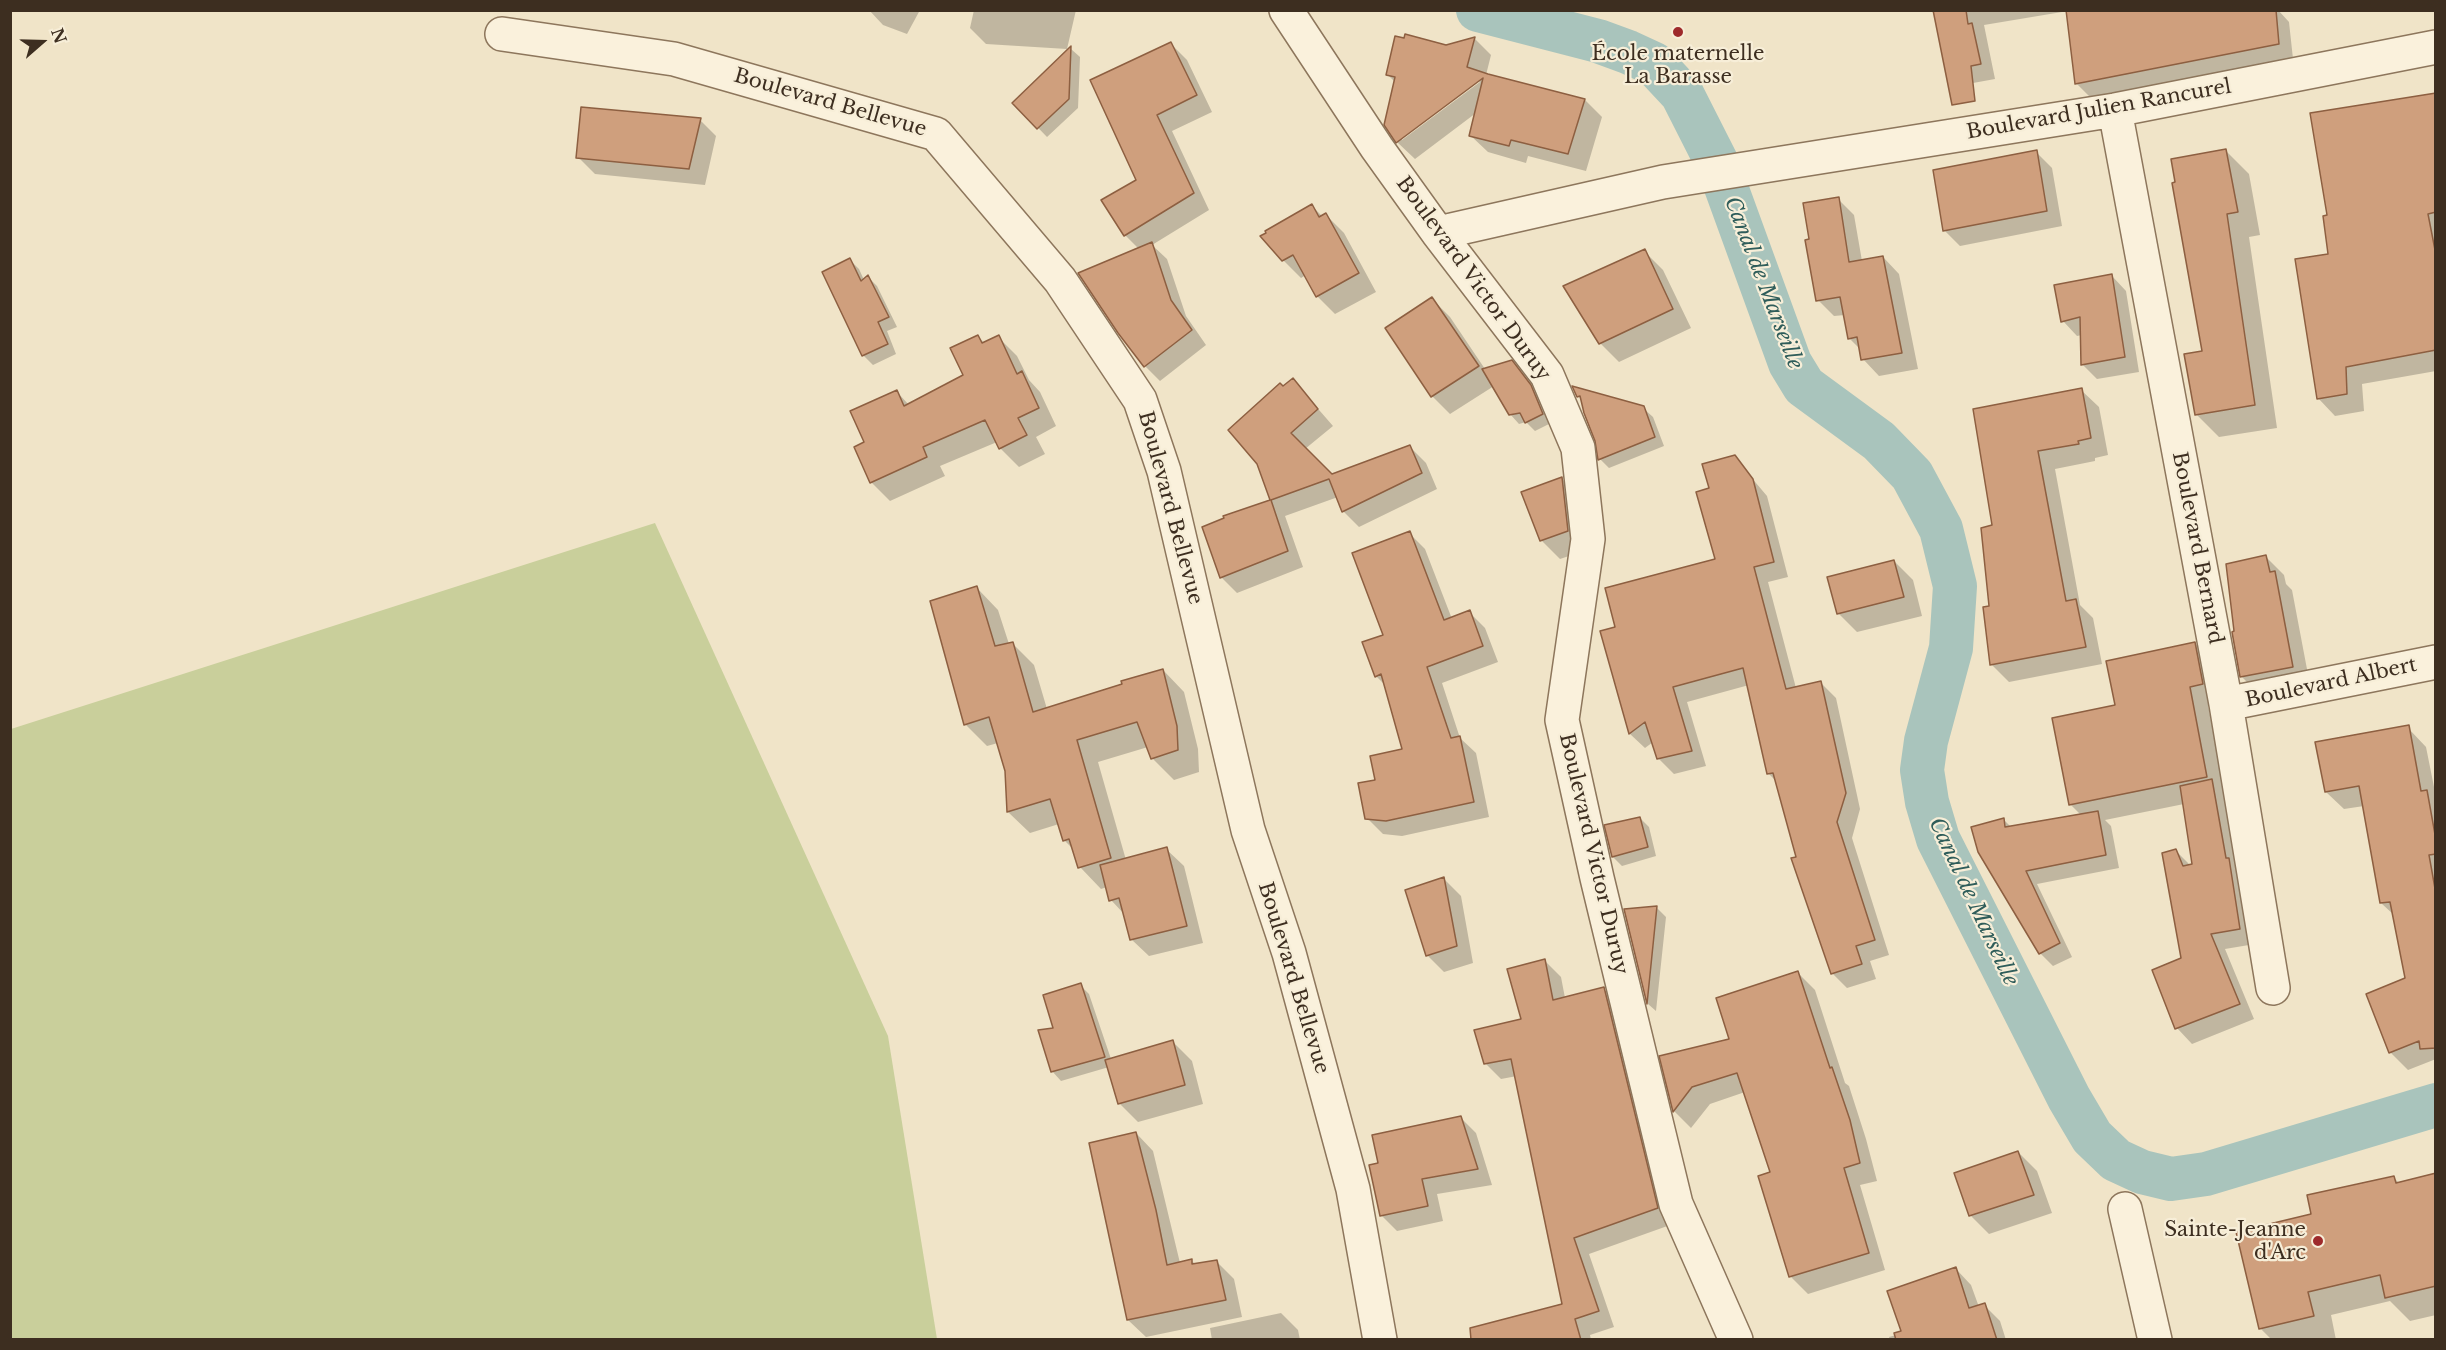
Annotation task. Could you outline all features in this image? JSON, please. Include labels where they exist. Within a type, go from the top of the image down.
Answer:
[{"type":"street","name":"Boulevard Victor Duruy","points":[[1286,10],[1377,148],[1438,233],[1547,375],[1578,448],[1588,539],[1562,720],[1676,1204],[1736,1340]]},
{"type":"street","name":"Boulevard Bellevue","points":[[502,34],[674,59],[936,134],[1060,280],[1140,400],[1164,471],[1248,830],[1289,953],[1353,1190],[1380,1340]]},
{"type":"street","name":"Boulevard Julien Rancurel","points":[[1438,233],[1686,178],[2115,110],[2436,47]]},
{"type":"street","name":"Boulevard Bernard","points":[[2115,110],[2226,704],[2273,988]]},
{"type":"street","name":"Boulevard Albert","points":[[2226,704],[2436,662]]},
{"type":"street","points":[[2126,1209],[2155,1340]]},
{"type":"green space","points":[[655,523],[888,1036],[937,1339],[11,1339],[11,729]]},
{"type":"building","points":[[1933,10],[1966,10],[1968,24],[1972,23],[1981,64],[1971,66],[1975,101],[1952,105]]},
{"type":"building","points":[[2066,10],[2276,10],[2279,44],[2075,84]]},
{"type":"building","points":[[1405,34],[1446,45],[1475,37],[1467,67],[1585,99],[1568,154],[1511,140],[1509,146],[1469,136],[1483,78],[1396,143],[1384,125],[1395,77],[1386,75],[1395,36],[1404,38]]},
{"type":"building","points":[[1171,42],[1197,95],[1157,115],[1194,193],[1124,236],[1101,200],[1136,180],[1090,80]]},
{"type":"building","points":[[1071,46],[1069,99],[1037,129],[1012,103]]},
{"type":"building","points":[[2436,93],[2436,212],[2428,214],[2436,255],[2436,350],[2346,367],[2347,394],[2317,399],[2295,259],[2328,254],[2323,216],[2327,215],[2310,113]]},
{"type":"building","points":[[581,107],[701,118],[689,169],[576,158]]},
{"type":"building","points":[[2226,149],[2238,212],[2227,214],[2255,405],[2195,415],[2184,354],[2202,351],[2172,183],[2175,182],[2171,159]]},
{"type":"building","points":[[2037,150],[2047,211],[1943,231],[1933,170]]},
{"type":"building","points":[[1839,197],[1849,262],[1883,256],[1902,353],[1861,360],[1857,337],[1848,339],[1840,297],[1816,301],[1805,240],[1809,239],[1803,203]]},
{"type":"building","points":[[1312,204],[1319,217],[1326,213],[1359,273],[1316,297],[1293,255],[1282,261],[1260,236]]},
{"type":"building","points":[[1152,242],[1171,300],[1192,330],[1144,367],[1078,273]]},
{"type":"building","points":[[1645,249],[1673,309],[1599,344],[1563,286]]},
{"type":"building","points":[[850,258],[861,281],[868,275],[889,317],[878,322],[888,344],[862,356],[822,272]]},
{"type":"building","points":[[2112,274],[2125,357],[2081,365],[2080,317],[2061,322],[2054,285]]},
{"type":"building","points":[[1432,297],[1479,366],[1431,397],[1385,328]]},
{"type":"building","points":[[978,335],[982,343],[999,335],[1017,374],[1022,371],[1039,408],[1018,418],[1027,435],[999,449],[985,420],[923,447],[927,457],[870,483],[854,447],[864,442],[850,411],[897,390],[904,406],[963,375],[950,348]]},
{"type":"building","points":[[1512,360],[1531,385],[1543,414],[1525,423],[1520,413],[1509,415],[1482,369]]},
{"type":"building","points":[[1293,378],[1318,409],[1291,433],[1332,474],[1410,445],[1422,473],[1342,512],[1329,479],[1271,500],[1288,551],[1220,578],[1202,527],[1224,518],[1223,516],[1270,500],[1257,464],[1228,430],[1280,383],[1283,386]]},
{"type":"building","points":[[1572,386],[1644,406],[1655,437],[1598,460],[1595,441],[1580,396],[1577,397]]},
{"type":"building","points":[[2082,388],[2091,438],[2078,441],[2079,444],[2038,451],[2066,601],[2076,599],[2086,647],[1990,665],[1983,607],[1989,606],[1981,528],[1992,525],[1973,409]]},
{"type":"building","points":[[1735,455],[1753,479],[1774,562],[1754,567],[1786,689],[1821,681],[1846,793],[1837,822],[1875,940],[1856,946],[1862,964],[1831,974],[1791,858],[1796,857],[1773,773],[1767,774],[1743,668],[1673,687],[1692,751],[1657,759],[1645,722],[1629,734],[1600,631],[1615,627],[1605,588],[1715,559],[1696,492],[1709,488],[1702,464]]},
{"type":"building","points":[[1562,477],[1568,531],[1540,541],[1521,492]]},
{"type":"building","points":[[1410,531],[1444,620],[1470,610],[1483,646],[1427,667],[1451,738],[1460,736],[1474,802],[1386,821],[1365,819],[1358,783],[1375,780],[1370,756],[1402,749],[1381,674],[1375,677],[1362,642],[1383,635],[1352,553]]},
{"type":"building","points":[[2266,555],[2270,572],[2275,571],[2293,667],[2240,677],[2232,632],[2234,631],[2226,564]]},
{"type":"building","points":[[1894,560],[1904,597],[1837,614],[1827,577]]},
{"type":"building","points":[[977,586],[995,646],[1013,642],[1033,712],[1163,669],[1177,726],[1178,750],[1151,759],[1137,722],[1077,740],[1111,858],[1078,868],[1069,839],[1063,841],[1050,799],[1007,812],[1005,771],[989,717],[964,725],[930,601]]},
{"type":"building","points":[[2195,642],[2203,684],[2190,687],[2207,777],[2069,805],[2052,718],[2115,705],[2106,661]]},
{"type":"building","points":[[2409,725],[2421,791],[2427,790],[2436,840],[2436,854],[2429,855],[2436,894],[2436,1048],[2420,1049],[2419,1041],[2389,1053],[2366,994],[2405,978],[2390,902],[2380,903],[2359,786],[2325,792],[2315,742]]},
{"type":"building","points":[[2212,779],[2226,858],[2229,858],[2240,929],[2211,934],[2240,1004],[2175,1029],[2152,970],[2181,958],[2162,853],[2176,849],[2183,866],[2192,864],[2180,786]]},
{"type":"building","points":[[2098,811],[2106,855],[2026,871],[2060,943],[2039,954],[1978,852],[1971,827],[2004,818],[2005,827]]},
{"type":"building","points":[[1640,817],[1648,847],[1612,857],[1604,825]]},
{"type":"building","points":[[1167,847],[1187,926],[1130,940],[1119,898],[1109,901],[1100,865]]},
{"type":"building","points":[[1444,877],[1457,946],[1426,956],[1405,890]]},
{"type":"building","points":[[1657,906],[1647,1004],[1624,909]]},
{"type":"building","points":[[1545,959],[1553,1000],[1604,987],[1658,1208],[1574,1238],[1599,1311],[1575,1319],[1581,1340],[1471,1340],[1470,1328],[1562,1304],[1511,1059],[1484,1064],[1474,1030],[1521,1019],[1507,969]]},
{"type":"building","points":[[1798,971],[1850,1120],[1860,1163],[1844,1168],[1869,1253],[1789,1277],[1758,1176],[1770,1172],[1737,1073],[1692,1087],[1673,1112],[1659,1056],[1729,1039],[1716,998]]},
{"type":"building","points":[[1081,983],[1105,1057],[1051,1072],[1038,1030],[1053,1028],[1043,995]]},
{"type":"building","points":[[1173,1040],[1185,1085],[1118,1104],[1105,1060]]},
{"type":"building","points":[[1461,1116],[1478,1169],[1422,1179],[1428,1206],[1380,1216],[1369,1165],[1378,1163],[1372,1135]]},
{"type":"building","points":[[1136,1132],[1167,1265],[1192,1259],[1192,1264],[1217,1260],[1226,1300],[1127,1320],[1089,1143]]},
{"type":"building","points":[[2018,1151],[2034,1195],[1969,1216],[1954,1173]]},
{"type":"building","name":"Sainte-Jeanne d'Arc","points":[[2436,1173],[2436,1286],[2385,1298],[2380,1275],[2308,1292],[2314,1316],[2259,1329],[2236,1232],[2311,1214],[2307,1195],[2394,1176],[2396,1183]]},
{"type":"building","points":[[1956,1267],[1969,1308],[1985,1303],[1997,1340],[1896,1340],[1894,1333],[1901,1331],[1887,1291]]},
{"type":"waterway","name":"Canal de Marseille","points":[[1478,10],[1598,41],[1654,64],[1682,94],[1718,165],[1790,363],[1804,386],[1879,441],[1912,475],[1941,529],[1955,586],[1951,648],[1926,741],[1922,770],[1927,802],[1938,839],[2069,1098],[2092,1137],[2116,1160],[2142,1172],[2171,1179],[2206,1174],[2436,1105]]},
{"type":"place","name":"École maternelle La Barasse","points":[[1678,32]]},
{"type":"place","name":"Sainte-Jeanne d'Arc","points":[[2318,1241]]}]
